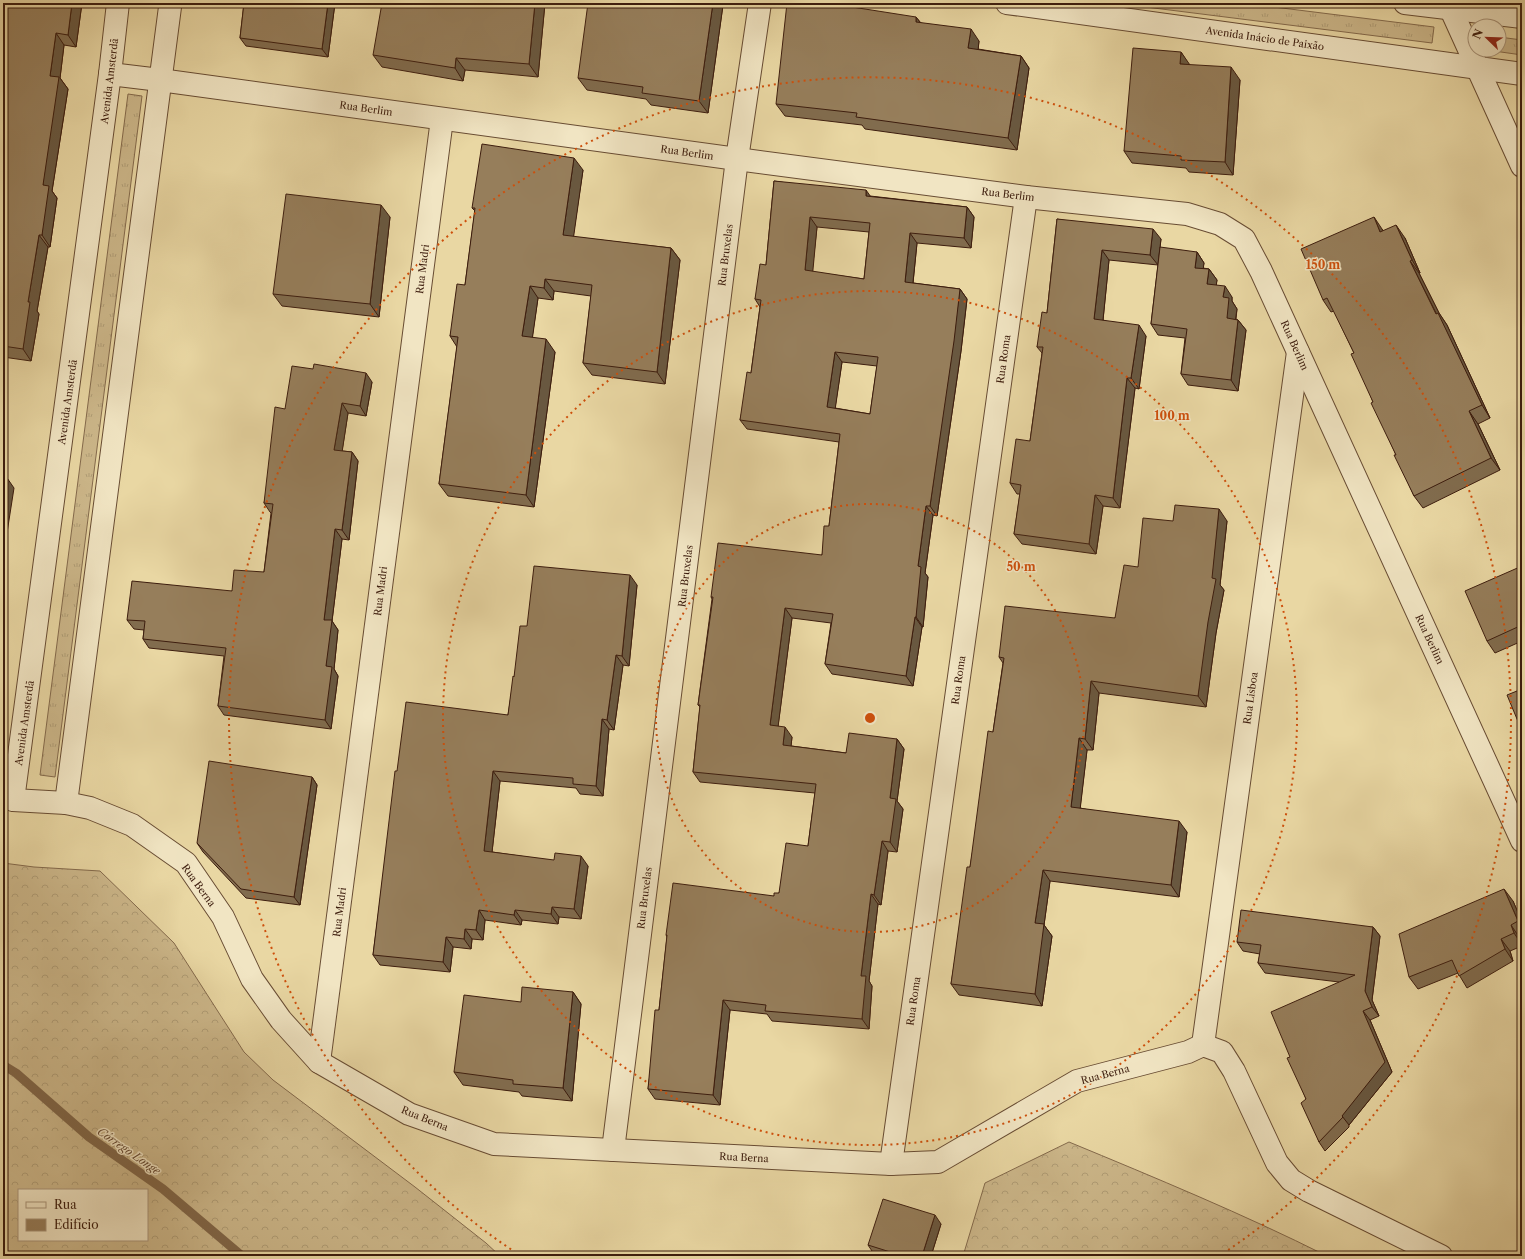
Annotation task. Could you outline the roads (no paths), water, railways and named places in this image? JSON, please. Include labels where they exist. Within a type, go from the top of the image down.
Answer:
[{"type":"street","name":"Avenida Amsterdã","points":[[13,800],[110,74],[118,3]]},
{"type":"street","name":"Rua Bruxelas","points":[[613,1150],[737,159],[760,3]]},
{"type":"street","name":"Avenida Inácio de Paixão","points":[[1007,3],[1054,6],[1522,74]]},
{"type":"street","points":[[1405,3],[1449,6],[1522,17]]},
{"type":"street","points":[[1449,6],[1522,166]]},
{"type":"street","points":[[66,803],[170,7]]},
{"type":"street","name":"Rua Berlim","points":[[110,74],[1026,197],[1187,214],[1220,224],[1244,239],[1261,271],[1522,841]]},
{"type":"street","name":"Rua Madri","points":[[319,1062],[442,119]]},
{"type":"street","name":"Rua Roma","points":[[891,1164],[1026,197]]},
{"type":"street","name":"Rua Lisboa","points":[[1203,1045],[1298,352]]},
{"type":"street","name":"Rua Berna","points":[[13,800],[66,803],[90,808],[132,825],[186,863],[223,918],[252,978],[281,1020],[319,1062],[409,1114],[494,1144],[891,1164],[938,1162],[1077,1082],[1188,1052],[1203,1045]]},
{"type":"street","points":[[1203,1045],[1222,1052],[1234,1071],[1277,1163],[1291,1180],[1309,1191],[1441,1256]]},
{"type":"waterway","name":"Córrego Longe","points":[[3,1065],[16,1073],[89,1137],[163,1189],[242,1256]]}]
